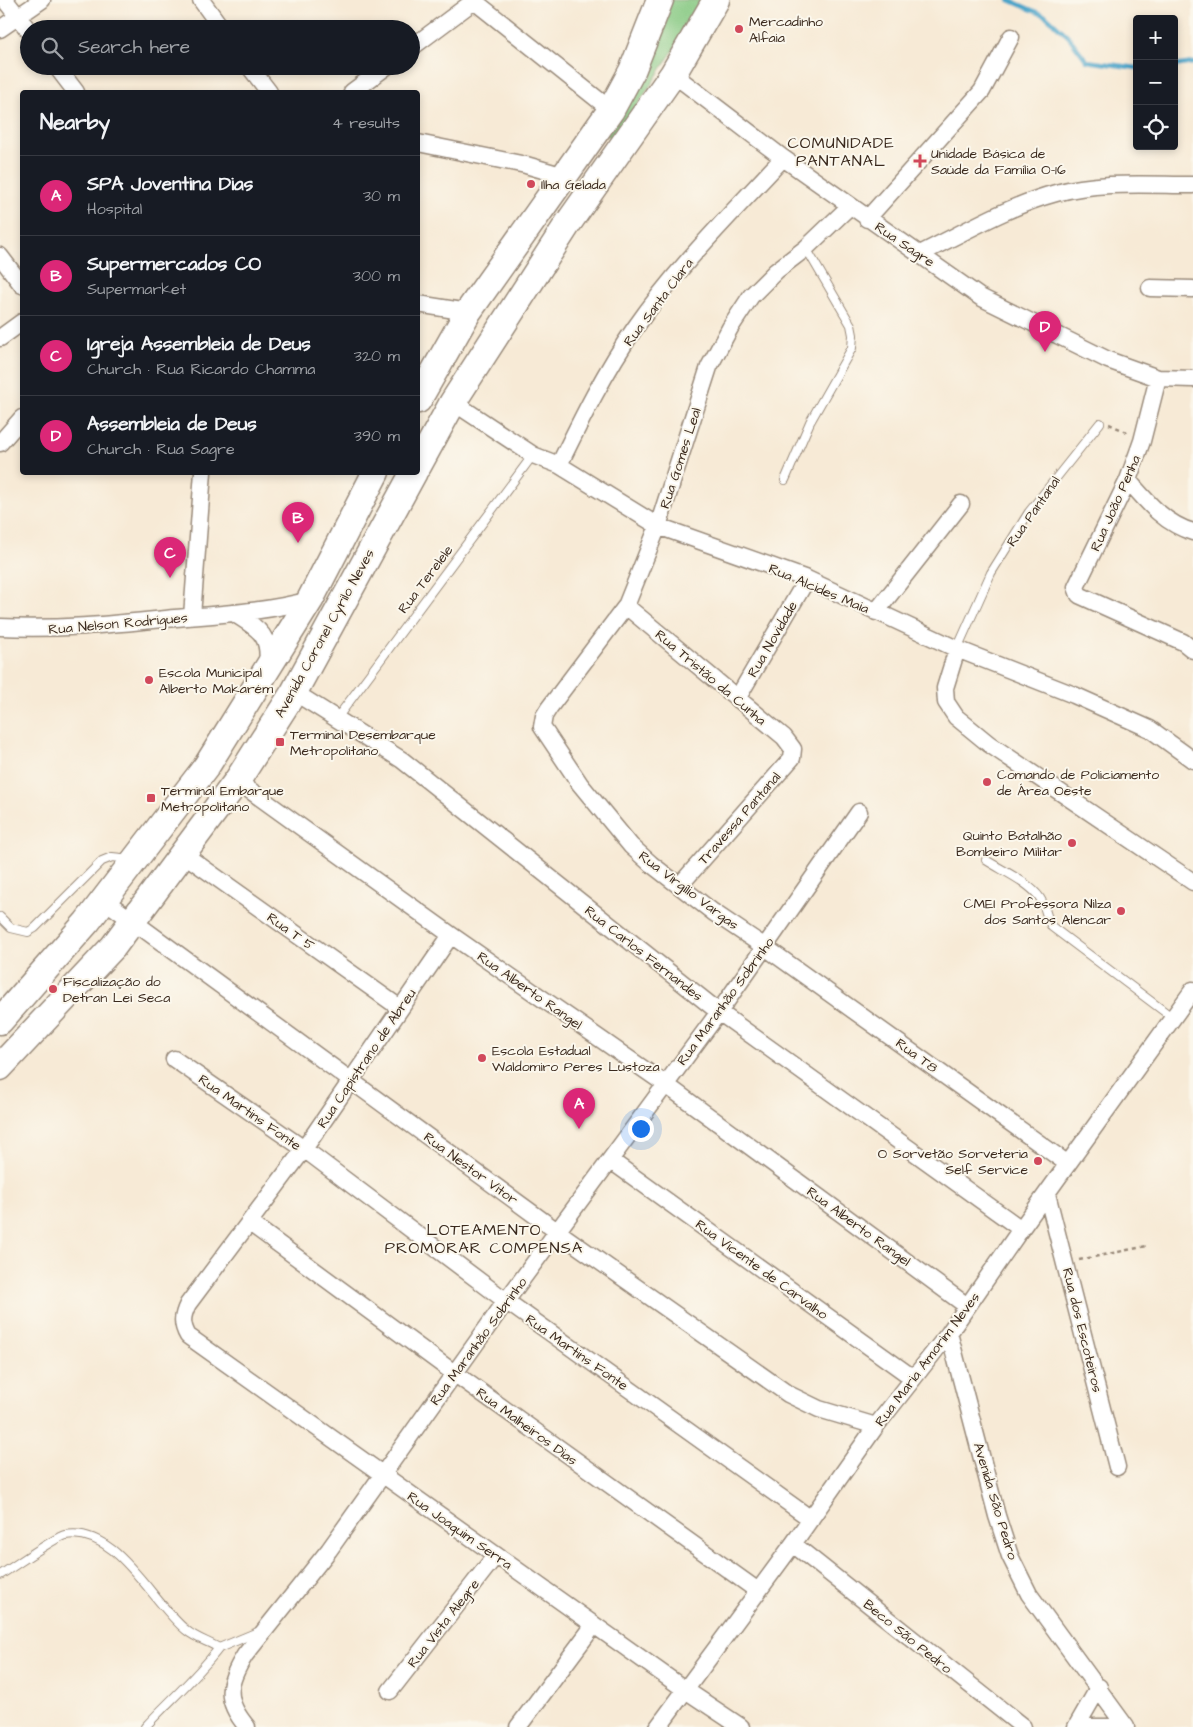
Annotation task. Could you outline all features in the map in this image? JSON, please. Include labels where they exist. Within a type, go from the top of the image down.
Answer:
[{"type":"highway","points":[[420,396],[468,312],[611,110],[632,71],[660,0]]},
{"type":"highway","points":[[420,462],[453,402],[569,222],[673,74],[715,1]]},
{"type":"highway","name":"Avenida Coronel Cyrilo Neves","points":[[0,1022],[104,900],[206,768],[266,674],[310,600],[374,475]]},
{"type":"highway","name":"Avenida Coronel Cyrilo Neves","points":[[0,1067],[113,946],[237,781],[294,692],[412,475]]},
{"type":"street","points":[[5,0],[21,20]]},
{"type":"street","points":[[0,29],[42,0]]},
{"type":"street","points":[[201,0],[215,20]]},
{"type":"street","points":[[420,41],[473,0],[611,110]]},
{"type":"street","points":[[867,219],[982,91],[1011,37]]},
{"type":"street","name":"Rua Sagre","points":[[673,74],[783,158],[980,297],[1108,360],[1158,378],[1193,379]]},
{"type":"street","points":[[63,75],[74,90]]},
{"type":"street","points":[[257,75],[268,90]]},
{"type":"street","points":[[355,90],[375,75]]},
{"type":"street","points":[[420,143],[526,165],[564,176]]},
{"type":"street","name":"Rua Santa Clara","points":[[559,464],[591,400],[635,328],[700,247],[783,158]]},
{"type":"street","points":[[920,254],[1014,207],[1058,193],[1102,186],[1193,185]]},
{"type":"street","name":"Rua Gomes Leal","points":[[545,733],[542,727],[544,716],[549,708],[626,606],[658,526],[709,367],[730,328],[751,296],[776,271],[806,248],[850,206]]},
{"type":"street","points":[[0,256],[20,283]]},
{"type":"street","points":[[1150,288],[1193,289]]},
{"type":"street","points":[[420,304],[468,312]]},
{"type":"street","points":[[0,338],[20,323]]},
{"type":"street","name":"Rua João Penha","points":[[1158,378],[1142,441],[1128,480],[1076,587],[1079,595],[1183,642],[1193,650]]},
{"type":"street","name":"Rua Alcides Maia","points":[[453,402],[533,455],[559,464],[658,526],[807,580],[957,649],[1074,695],[1150,729],[1193,760]]},
{"type":"street","points":[[0,443],[20,420]]},
{"type":"street","points":[[192,616],[203,475]]},
{"type":"street","points":[[1128,480],[1156,512],[1179,528],[1193,532]]},
{"type":"street","points":[[876,612],[961,504]]},
{"type":"street","name":"Rua Novidade","points":[[737,699],[807,580]]},
{"type":"street","name":"Rua Nelson Rodrigues","points":[[0,627],[48,630],[192,616],[235,614],[283,608],[310,600]]},
{"type":"street","name":"Rua Tristão da Cunha","points":[[626,606],[784,737],[793,749]]},
{"type":"street","points":[[235,614],[258,628],[264,637],[268,656],[266,674]]},
{"type":"street","points":[[957,649],[945,688],[946,702],[956,718],[989,744],[1193,882]]},
{"type":"street","name":"Rua Carlos Fernandes","points":[[294,692],[402,760],[719,1012],[1021,1229]]},
{"type":"street","name":"Rua Virgílio Vargas","points":[[545,733],[580,784],[626,840],[651,864],[713,912],[765,946]]},
{"type":"street","name":"Travessa Pantanal","points":[[680,885],[792,758],[793,749]]},
{"type":"street","name":"Rua Alberto Rangel","points":[[237,781],[451,935],[665,1084],[967,1306]]},
{"type":"street","name":"Rua Maranhão Sobrinho","points":[[247,1727],[231,1702],[231,1681],[236,1669],[329,1550],[381,1474],[506,1301],[719,1012],[859,812]]},
{"type":"street","name":"Rua T 5","points":[[182,853],[400,1008]]},
{"type":"street","name":"Rua Nestor Vitor","points":[[104,900],[558,1232],[788,1394],[819,1409],[876,1426]]},
{"type":"street","name":"Rua Capistrano de Abreu","points":[[184,1329],[182,1322],[188,1304],[304,1149],[451,935]]},
{"type":"street","name":"Rua T8","points":[[765,946],[1068,1164]]},
{"type":"street","name":"Rua Maria Amorim Neves","points":[[658,1727],[687,1691],[876,1426],[949,1334],[1021,1229],[1193,990]]},
{"type":"street","name":"Rua Martins Fonte","points":[[174,1059],[304,1149],[506,1301],[811,1519]]},
{"type":"street","name":"Rua Vicente de Carvalho","points":[[610,1160],[913,1378]]},
{"type":"street","name":"Rua dos Escoteiros","points":[[1047,1194],[1066,1262],[1117,1467]]},
{"type":"street","name":"Rua Malheiros Dias","points":[[250,1222],[454,1373],[758,1591]]},
{"type":"street","name":"Rua Joaquim Serra","points":[[184,1329],[188,1336],[381,1474],[687,1691],[741,1727]]},
{"type":"street","name":"Avenida São Pedro","points":[[949,1334],[997,1516],[1010,1556],[1029,1594],[1099,1687],[1126,1727]]},
{"type":"street","name":"Beco São Pedro","points":[[793,1544],[1023,1727]]},
{"type":"street","name":"Rua Vista Alegre","points":[[390,1691],[496,1555]]},
{"type":"street","points":[[518,1727],[594,1625]]},
{"type":"street","points":[[1099,1687],[1077,1727],[1112,1727]]},
{"type":"lane","points":[[785,480],[810,422],[852,348],[853,335],[851,324],[806,248]]},
{"type":"lane","name":"Rua Pantanal","points":[[957,649],[991,573],[1029,512],[1100,423]]},
{"type":"lane","name":"Rua Terelele","points":[[337,718],[533,455]]},
{"type":"lane","points":[[0,917],[12,928],[28,932],[35,928],[102,861],[124,857],[135,860]]},
{"type":"lane","points":[[986,860],[1035,892],[1042,901],[1047,920],[1052,927],[1173,1018]]},
{"type":"lane","points":[[0,1575],[64,1535],[88,1536],[102,1542],[127,1565],[186,1630],[219,1648]]},
{"type":"lane","points":[[145,1727],[172,1698],[199,1675],[219,1648],[267,1628]]},
{"type":"path","points":[[1100,423],[1112,424],[1142,441]]},
{"type":"path","points":[[1066,1262],[1147,1246]]},
{"type":"green space","points":[[669,0],[706,0],[615,140],[605,134]]},
{"type":"waterway","points":[[1009,0],[1046,16],[1068,36],[1087,61],[1133,67]]},
{"type":"waterway","points":[[1178,65],[1193,63]]},
{"type":"place","name":"Mercadinho Alfaia","points":[[739,29]]},
{"type":"place","name":"Unidade Básica de Saúde da Família O-16","points":[[920,161]]},
{"type":"place","name":"Ilha Gelada","points":[[531,184]]},
{"type":"place","name":"Assembleia de Deus","points":[[1045,352]]},
{"type":"place","name":"Supermercados CO","points":[[298,543]]},
{"type":"place","name":"Igreja Assembleia de Deus","points":[[170,578]]},
{"type":"place","name":"Escola Municipal Alberto Makarém","points":[[149,680]]},
{"type":"place","name":"Terminal Desembarque Metropolitano","points":[[280,742]]},
{"type":"place","name":"Comando de Policiamento de Área Oeste","points":[[987,782]]},
{"type":"place","name":"Terminal Embarque Metropolitano","points":[[151,798]]},
{"type":"place","name":"Quinto Batalhão Bombeiro Militar","points":[[1072,843]]},
{"type":"place","name":"CMEI Professora Nilza dos Santos Alencar","points":[[1121,911]]},
{"type":"place","name":"Fiscalização do Detran Lei Seca","points":[[53,989]]},
{"type":"place","name":"Escola Estadual Waldomiro Peres Lustoza","points":[[482,1058]]},
{"type":"place","name":"SPA Joventina Dias","points":[[579,1129]]},
{"type":"place","name":"O Sorvetão Sorveteria Self Service","points":[[1038,1161]]},
{"type":"district","name":"COMUNIDADE PANTANAL","points":[[841,151]]},
{"type":"district","name":"LOTEAMENTO PROMORAR COMPENSA","points":[[484,1238]]}]
